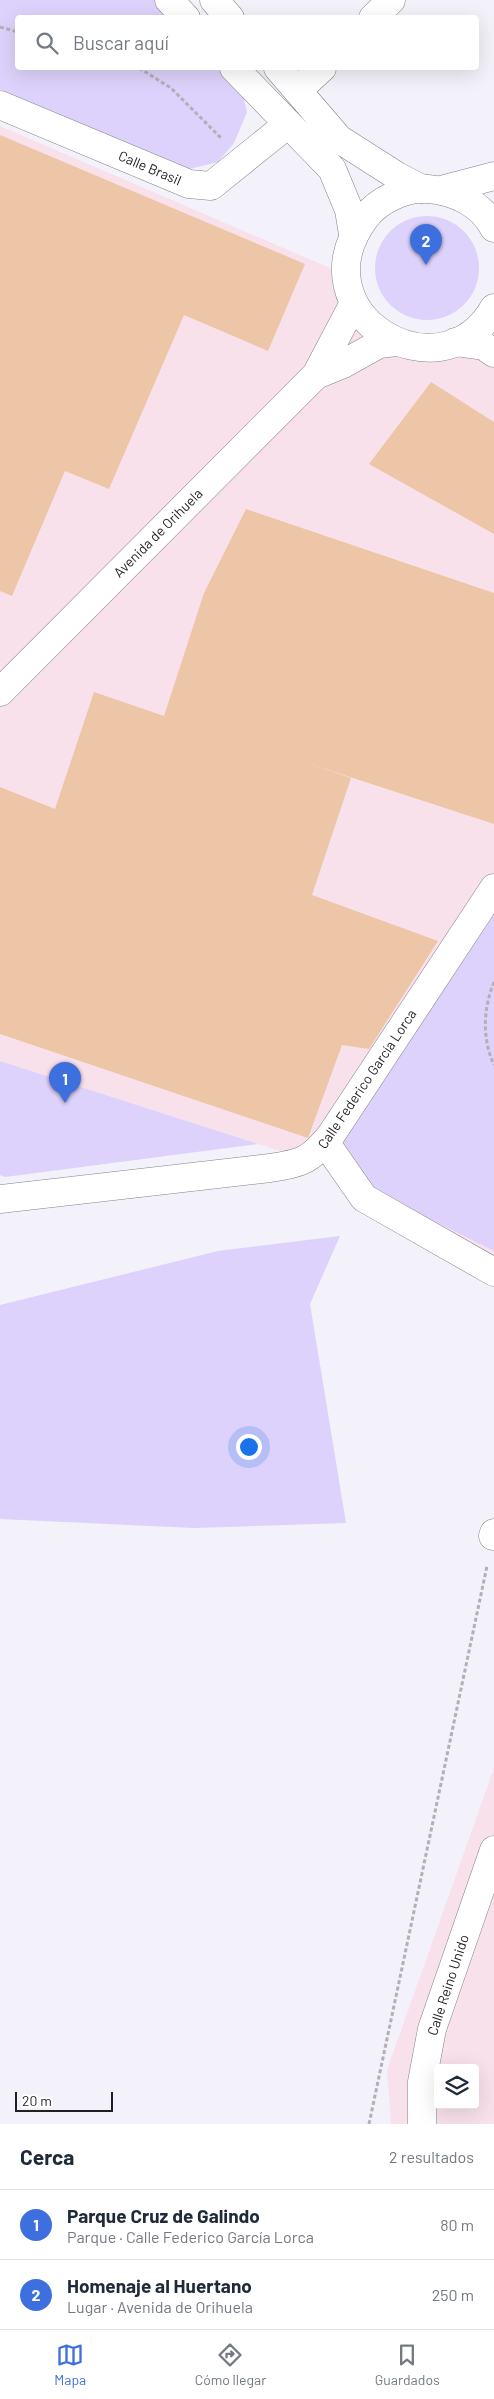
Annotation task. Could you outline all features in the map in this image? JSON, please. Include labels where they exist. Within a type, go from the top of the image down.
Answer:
[{"type":"street","points":[[169,0],[183,15]]},
{"type":"street","points":[[214,0],[227,15]]},
{"type":"street","points":[[376,15],[391,0]]},
{"type":"street","points":[[236,70],[332,169],[349,210],[353,234]]},
{"type":"street","points":[[280,70],[299,89],[339,139],[397,176],[432,190],[461,197],[478,208],[494,228]]},
{"type":"street","points":[[299,89],[320,70]]},
{"type":"street","name":"Calle Brasil","points":[[0,105],[188,184],[211,186],[288,124]]},
{"type":"street","points":[[494,176],[432,190],[394,195],[370,211],[353,234],[346,257],[347,280],[354,303],[371,326],[396,342],[416,347],[436,347],[455,342],[474,332],[489,317],[494,308]]},
{"type":"street","name":"Avenida de Orihuela","points":[[0,692],[316,375],[354,303]]},
{"type":"street","name":"Avenida de Orihuela","points":[[316,375],[343,364],[379,344],[396,342]]},
{"type":"street","points":[[455,342],[484,346],[494,353]]},
{"type":"street","name":"Calle Federico García Lorca","points":[[0,1199],[295,1164],[316,1154],[494,888]]},
{"type":"street","points":[[325,1142],[364,1198],[494,1272]]},
{"type":"street","name":"Calle Reino Unido","points":[[422,2124],[422,2082],[432,2029],[494,1850]]},
{"type":"path","points":[[0,27],[15,31]]},
{"type":"path","points":[[141,70],[171,88],[221,138],[227,141]]},
{"type":"path","points":[[494,982],[486,1008],[485,1023],[486,1043],[494,1066]]},
{"type":"path","points":[[369,2124],[494,1534]]},
{"type":"shaded area","points":[[0,0],[156,0],[172,15],[15,15],[15,70],[225,70],[242,91],[247,112],[234,143],[218,162],[189,169],[0,89]]},
{"type":"shaded area","points":[[0,126],[330,268],[343,312],[367,343],[470,351],[494,367],[494,1256],[321,1164],[0,1061]]},
{"type":"shaded area","points":[[427,216],[447,220],[456,225],[470,239],[475,248],[479,268],[475,288],[470,297],[456,311],[447,316],[427,320],[407,316],[398,311],[384,297],[379,288],[375,268],[379,248],[384,239],[398,225],[407,220]]},
{"type":"shaded area","points":[[494,907],[494,1251],[321,1164]]},
{"type":"shaded area","points":[[0,1061],[258,1144],[5,1177],[0,1175]]},
{"type":"shaded area","points":[[340,1236],[310,1304],[346,1523],[194,1528],[0,1519],[0,1305],[218,1251]]},
{"type":"shaded area","points":[[494,1768],[494,2124],[391,2124],[387,2070]]},
{"type":"building","points":[[0,135],[305,264],[268,351],[184,315],[109,489],[65,471],[12,596],[0,591]]},
{"type":"building","points":[[431,382],[494,422],[494,534],[369,464]]},
{"type":"building","points":[[246,509],[494,593],[494,824],[304,762],[351,778],[312,895],[438,941],[369,1049],[342,1045],[308,1138],[0,1034],[0,787],[55,809],[94,692],[164,716],[204,593]]},
{"type":"place","name":"Homenaje al Huertano","points":[[426,265]]},
{"type":"place","name":"Parque Cruz de Galindo","points":[[65,1103]]}]
